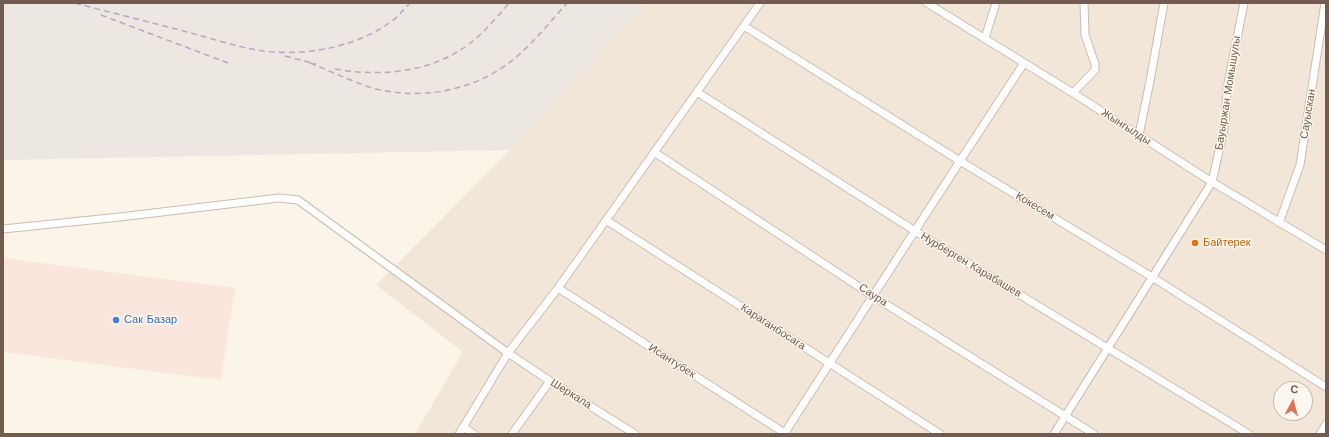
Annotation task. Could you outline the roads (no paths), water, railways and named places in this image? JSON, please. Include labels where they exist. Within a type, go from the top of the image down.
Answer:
[{"type":"street","points":[[459,434],[508,353],[558,288],[760,3]]},
{"type":"street","name":"Жынгылды","points":[[927,3],[1073,92],[1212,182],[1326,250]]},
{"type":"street","points":[[985,38],[996,3]]},
{"type":"street","points":[[1073,92],[1095,70],[1095,64],[1085,35],[1084,3]]},
{"type":"street","points":[[1139,135],[1164,3]]},
{"type":"street","name":"Бауыржан Момышулы","points":[[1054,434],[1212,182],[1226,124],[1228,88],[1244,3]]},
{"type":"street","name":"Сауыскан","points":[[1279,223],[1300,165],[1325,3]]},
{"type":"street","name":"Кокесем","points":[[744,26],[1326,387]]},
{"type":"street","points":[[785,434],[1024,63]]},
{"type":"street","name":"Нурберген Карабашев","points":[[697,92],[915,231],[1249,434]]},
{"type":"street","name":"Саура","points":[[654,152],[873,296],[1094,434]]},
{"type":"street","name":"Шеркала","points":[[3,229],[279,198],[298,200],[508,353],[635,434]]},
{"type":"street","name":"Караганбосага","points":[[606,220],[940,434]]},
{"type":"street","name":"Исантубек","points":[[558,288],[785,434]]},
{"type":"street","points":[[512,434],[550,381]]},
{"type":"street","points":[[1320,434],[1326,424]]},
{"type":"street","points":[[463,427],[474,434]]},
{"type":"railway","points":[[75,3],[231,44],[257,50],[275,52],[312,51],[331,48],[368,36],[384,27],[398,16],[410,3]]},
{"type":"railway","points":[[335,69],[370,73],[387,72],[422,67],[438,61],[454,54],[475,40],[509,3]]},
{"type":"railway","points":[[310,63],[369,87],[387,91],[424,93],[461,87],[479,81],[510,62],[533,41],[567,3]]},
{"type":"railway","points":[[101,15],[228,63]]},
{"type":"railway","points":[[285,56],[316,64]]},
{"type":"place","name":"Байтерек","points":[[1195,243]]},
{"type":"place","name":"Сак Базар","points":[[116,320]]}]
